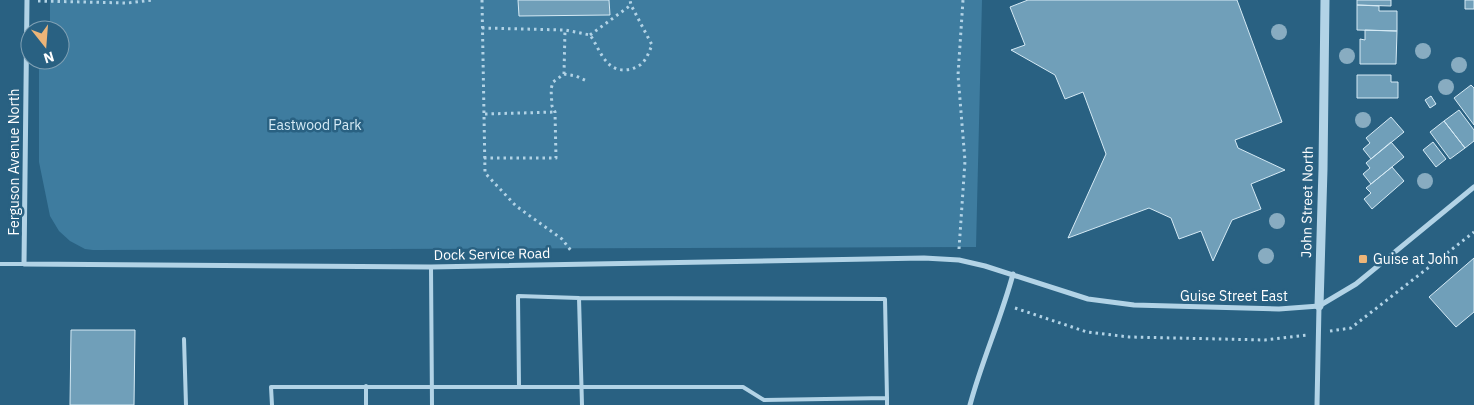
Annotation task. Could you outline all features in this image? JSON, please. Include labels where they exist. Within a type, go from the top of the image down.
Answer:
[{"type":"street","name":"Ferguson Avenue North","points":[[24,264],[27,0]]},
{"type":"street","name":"John Street North","points":[[1317,405],[1325,0]]},
{"type":"street","name":"Guise Street East","points":[[959,260],[1014,274],[1088,299],[1134,305],[1278,309],[1319,306],[1356,284],[1474,187]]},
{"type":"street","name":"Dock Service Road","points":[[24,264],[431,267],[924,258],[959,260]]},
{"type":"street","points":[[970,405],[977,379],[1014,274]]},
{"type":"lane","points":[[0,264],[24,264]]},
{"type":"lane","points":[[431,267],[432,405]]},
{"type":"lane","points":[[519,386],[518,296],[884,299],[887,405]]},
{"type":"lane","points":[[579,298],[582,405]]},
{"type":"lane","points":[[184,339],[186,405]]},
{"type":"lane","points":[[366,386],[366,405]]},
{"type":"lane","points":[[272,405],[272,387],[744,387],[764,403],[888,398]]},
{"type":"path","points":[[27,0],[128,3],[152,0]]},
{"type":"path","points":[[482,0],[485,173],[516,206],[562,239],[582,264]]},
{"type":"path","points":[[590,34],[607,63],[615,69],[623,71],[640,65],[652,45],[630,0]]},
{"type":"path","points":[[959,260],[965,161],[958,75],[963,0]]},
{"type":"path","points":[[482,28],[565,30],[590,34],[631,5]]},
{"type":"path","points":[[564,74],[565,30]]},
{"type":"path","points":[[484,158],[556,158],[555,112],[552,106],[551,89],[553,82],[564,74],[576,76],[587,81]]},
{"type":"path","points":[[485,114],[555,112]]},
{"type":"path","points":[[1005,304],[1087,332],[1129,337],[1265,340],[1319,333],[1351,328],[1474,232]]},
{"type":"green space","name":"Eastwood Park","points":[[50,0],[982,0],[976,247],[85,249],[70,241],[59,231],[50,216],[39,162],[39,70],[70,70],[70,20],[50,20]]},
{"type":"building","points":[[518,0],[609,0],[610,15],[519,16]]},
{"type":"building","points":[[1028,0],[1237,0],[1282,122],[1235,140],[1238,148],[1285,170],[1251,184],[1261,209],[1232,220],[1213,261],[1201,231],[1179,239],[1171,218],[1149,208],[1068,238],[1106,154],[1083,92],[1065,99],[1055,75],[1011,50],[1025,45],[1010,7]]},
{"type":"building","points":[[1357,0],[1391,0],[1391,6],[1357,5]]},
{"type":"building","points":[[1465,0],[1474,0],[1474,9],[1465,9]]},
{"type":"building","points":[[1357,5],[1379,6],[1379,11],[1397,11],[1397,31],[1357,30]]},
{"type":"building","points":[[1365,30],[1397,31],[1396,64],[1360,64],[1360,39],[1365,40]]},
{"type":"building","points":[[1357,75],[1391,75],[1391,82],[1398,82],[1398,98],[1357,98]]},
{"type":"building","points":[[1471,85],[1474,88],[1474,125],[1454,98]]},
{"type":"building","points":[[1431,96],[1436,104],[1430,108],[1425,100]]},
{"type":"building","points":[[1459,110],[1474,130],[1474,141],[1465,148],[1444,121]]},
{"type":"building","points":[[1391,117],[1404,132],[1371,159],[1363,149],[1370,143],[1366,138]]},
{"type":"building","points":[[1444,121],[1465,148],[1450,159],[1430,132]]},
{"type":"building","points":[[1391,142],[1404,157],[1371,184],[1363,174],[1370,168],[1366,163]]},
{"type":"building","points":[[1433,142],[1446,159],[1436,167],[1423,150]]},
{"type":"building","points":[[1392,167],[1404,181],[1372,209],[1364,199],[1371,193],[1366,188]]},
{"type":"building","points":[[1474,258],[1474,312],[1456,327],[1429,297]]},
{"type":"building","points":[[71,330],[135,330],[134,405],[70,405]]},
{"type":"place","name":"Guise at John","points":[[1363,259]]}]
